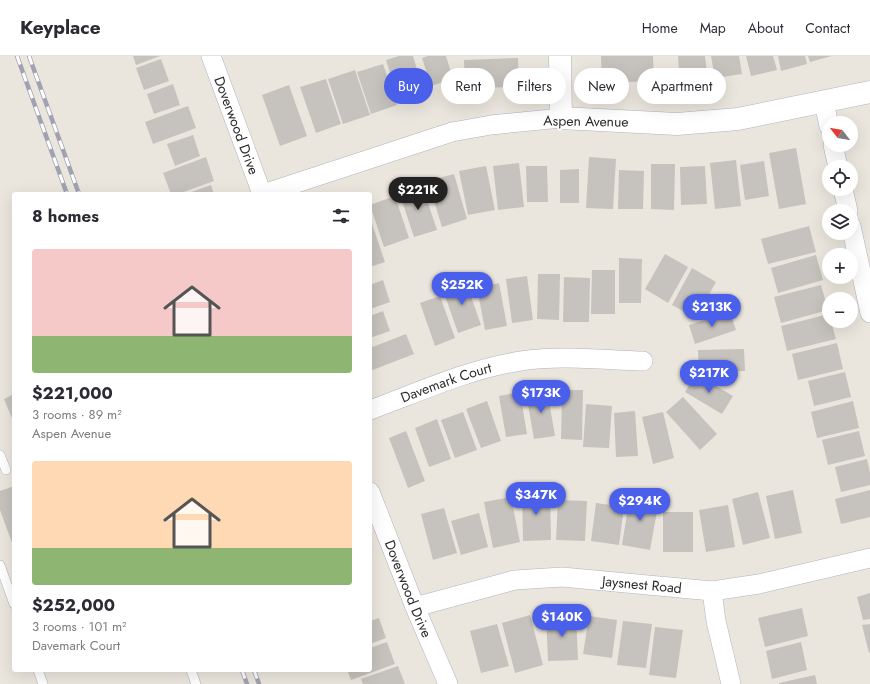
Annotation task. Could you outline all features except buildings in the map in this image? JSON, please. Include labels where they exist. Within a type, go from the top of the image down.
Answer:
[{"type":"street","name":"Doverwood Drive","points":[[211,56],[262,192]]},
{"type":"street","points":[[560,56],[561,118]]},
{"type":"street","name":"Aspen Avenue","points":[[269,192],[452,132],[491,125],[561,118],[677,124],[738,119],[870,92]]},
{"type":"street","points":[[824,102],[827,116]]},
{"type":"street","points":[[854,240],[870,313]]},
{"type":"street","name":"Davemark Court","points":[[372,409],[459,377],[521,361],[551,359],[643,361]]},
{"type":"street","name":"Doverwood Drive","points":[[372,497],[415,607],[448,684]]},
{"type":"street","name":"Jaysnest Road","points":[[415,607],[515,580],[562,577],[712,591],[759,584],[870,558]]},
{"type":"street","points":[[712,591],[716,621],[731,684]]},
{"type":"lane","points":[[0,455],[7,470]]},
{"type":"lane","points":[[0,565],[12,598]]},
{"type":"lane","points":[[39,672],[43,684]]},
{"type":"lane","points":[[192,672],[196,684]]},
{"type":"railway","points":[[17,56],[66,192]]},
{"type":"railway","points":[[29,56],[78,192]]},
{"type":"railway","points":[[243,672],[247,684]]},
{"type":"railway","points":[[255,672],[259,684]]}]
